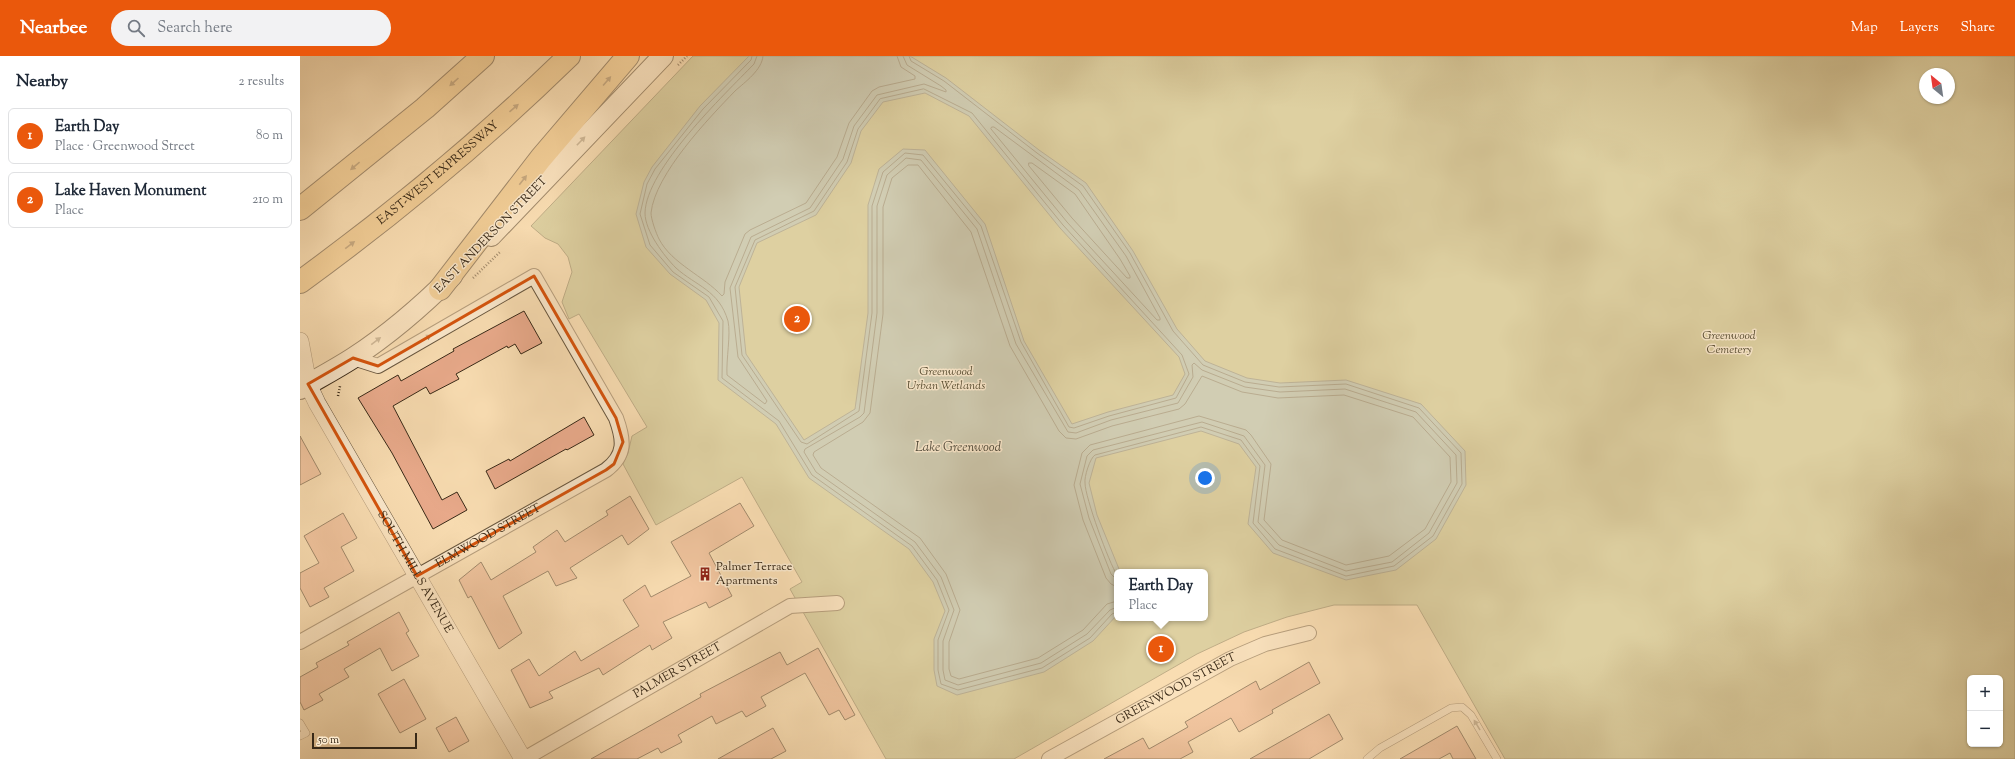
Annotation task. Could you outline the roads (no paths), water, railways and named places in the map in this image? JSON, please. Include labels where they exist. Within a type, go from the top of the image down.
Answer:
[{"type":"highway","points":[[300,209],[425,108],[483,56]]},
{"type":"highway","name":"EAST-WEST EXPRESSWAY","points":[[300,282],[385,219],[459,158],[524,100],[569,56]]},
{"type":"highway","points":[[440,289],[541,158],[628,56]]},
{"type":"main road","name":"EAST ANDERSON STREET","points":[[303,383],[353,358],[387,333],[440,289],[663,56]]},
{"type":"street","name":"ELMWOOD STREET","points":[[300,642],[606,470],[614,464],[623,442],[622,433],[616,418],[534,276],[378,366],[353,358]]},
{"type":"street","name":"SOUTH MILLS AVENUE","points":[[300,341],[303,383],[317,403],[524,759]]},
{"type":"street","name":"PALMER STREET","points":[[524,759],[790,606],[837,603]]},
{"type":"street","name":"GREENWOOD STREET","points":[[1049,759],[1230,659],[1265,644],[1309,633]]},
{"type":"lane","points":[[1367,759],[1380,748],[1451,708],[1462,707],[1471,715],[1497,759]]},
{"type":"lane","points":[[300,723],[306,733],[300,736]]},
{"type":"water","name":"Lake Greenwood","points":[[749,56],[910,56],[946,78],[1039,150],[1086,183],[1133,251],[1177,329],[1205,361],[1247,378],[1280,383],[1346,380],[1421,404],[1465,451],[1466,485],[1436,539],[1396,570],[1346,580],[1273,553],[1248,524],[1256,467],[1239,444],[1201,431],[1096,458],[1089,483],[1097,515],[1119,569],[1114,569],[1114,618],[1093,641],[1044,672],[957,695],[937,686],[934,670],[934,639],[945,611],[933,582],[909,549],[809,478],[776,424],[718,380],[719,323],[706,300],[670,274],[646,247],[636,214],[644,182],[652,167],[700,106]],"holes":[[[925,93],[969,116],[1060,228],[1179,357],[1185,374],[1173,395],[1108,412],[1072,424],[1024,341],[985,224],[925,150],[903,149],[879,169],[868,205],[868,313],[855,409],[804,440],[746,354],[739,287],[757,243],[816,215],[851,163],[861,131],[883,102]]]},
{"type":"place","name":"Lake Haven Monument","points":[[797,319]]},
{"type":"place","name":"Palmer Terrace Apartments","points":[[705,574]]},
{"type":"place","name":"Earth Day","points":[[1161,649]]},
{"type":"park label","name":"Greenwood Cemetery","points":[[1729,343]]},
{"type":"park label","name":"Greenwood Urban Wetlands","points":[[946,379]]}]
